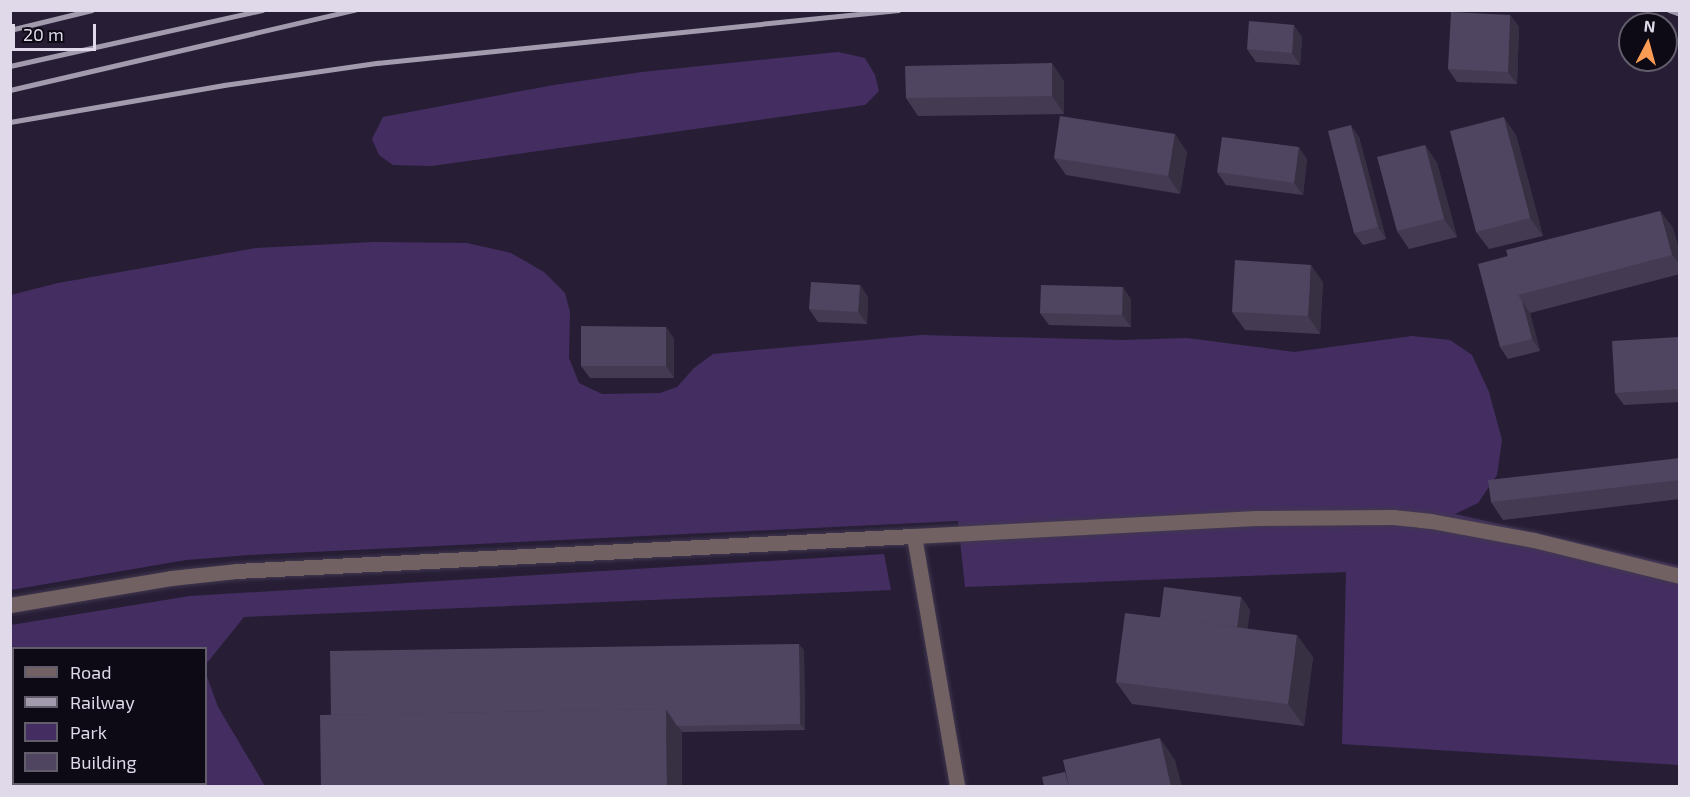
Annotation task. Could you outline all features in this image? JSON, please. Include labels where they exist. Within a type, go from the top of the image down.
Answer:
[{"type":"street","points":[[10,605],[171,578],[236,571],[1256,518],[1393,517],[1431,521],[1534,540],[1680,576]]},
{"type":"street","points":[[914,536],[957,786]]},
{"type":"green space","points":[[838,52],[865,58],[875,75],[879,91],[865,105],[432,166],[393,165],[379,155],[372,139],[383,117],[554,85],[642,72]]},
{"type":"green space","points":[[374,242],[467,243],[511,253],[544,272],[565,293],[570,312],[569,358],[579,383],[602,394],[660,393],[677,387],[694,368],[713,354],[921,335],[1122,340],[1187,338],[1294,352],[1412,336],[1450,340],[1472,355],[1489,392],[1502,440],[1497,475],[1478,503],[1455,514],[1679,566],[1679,765],[1342,744],[1346,572],[965,587],[958,521],[249,555],[186,560],[11,590],[11,295],[58,283],[256,248]]},
{"type":"green space","points":[[884,554],[891,590],[244,617],[207,663],[207,647],[13,647],[11,645],[11,625],[190,596]]},
{"type":"green space","points":[[207,677],[218,707],[265,786],[128,785],[207,785]]},
{"type":"building","points":[[1451,12],[1510,15],[1508,72],[1448,69]]},
{"type":"building","points":[[1249,21],[1294,25],[1292,53],[1247,49]]},
{"type":"building","points":[[1052,63],[1052,96],[906,98],[905,66]]},
{"type":"building","points":[[1060,116],[1175,134],[1168,176],[1054,158]]},
{"type":"building","points":[[1504,117],[1530,218],[1476,232],[1450,131]]},
{"type":"building","points":[[1351,125],[1378,227],[1354,233],[1328,131]]},
{"type":"building","points":[[1222,137],[1299,147],[1294,183],[1217,172]]},
{"type":"building","points":[[1425,145],[1444,219],[1397,231],[1377,157]]},
{"type":"building","points":[[1660,211],[1672,255],[1518,295],[1506,250]]},
{"type":"building","points":[[1508,256],[1532,339],[1500,347],[1478,264]]},
{"type":"building","points":[[1235,260],[1311,265],[1308,316],[1232,312]]},
{"type":"building","points":[[811,282],[860,285],[858,312],[809,309]]},
{"type":"building","points":[[1041,285],[1123,287],[1122,315],[1040,313]]},
{"type":"building","points":[[581,326],[666,327],[666,366],[581,366]]},
{"type":"building","points":[[1679,337],[1680,389],[1615,393],[1612,341]]},
{"type":"building","points":[[1680,458],[1680,480],[1491,502],[1488,480]]},
{"type":"building","points":[[1164,587],[1241,597],[1237,627],[1160,618]]},
{"type":"building","points":[[1125,613],[1297,635],[1288,704],[1116,682]]},
{"type":"building","points":[[799,644],[800,724],[677,726],[666,709],[331,715],[330,651]]},
{"type":"building","points":[[666,709],[667,786],[321,786],[320,715]]},
{"type":"building","points":[[1160,738],[1171,786],[1069,786],[1063,760]]},
{"type":"building","points":[[1065,772],[1069,786],[1044,786],[1042,777]]},
{"type":"railway","points":[[10,30],[92,10]]},
{"type":"railway","points":[[10,66],[262,10]]},
{"type":"railway","points":[[10,90],[355,10]]},
{"type":"railway","points":[[10,122],[224,85],[377,63],[898,10]]},
{"type":"railway","points":[[1669,10],[1680,14]]}]
